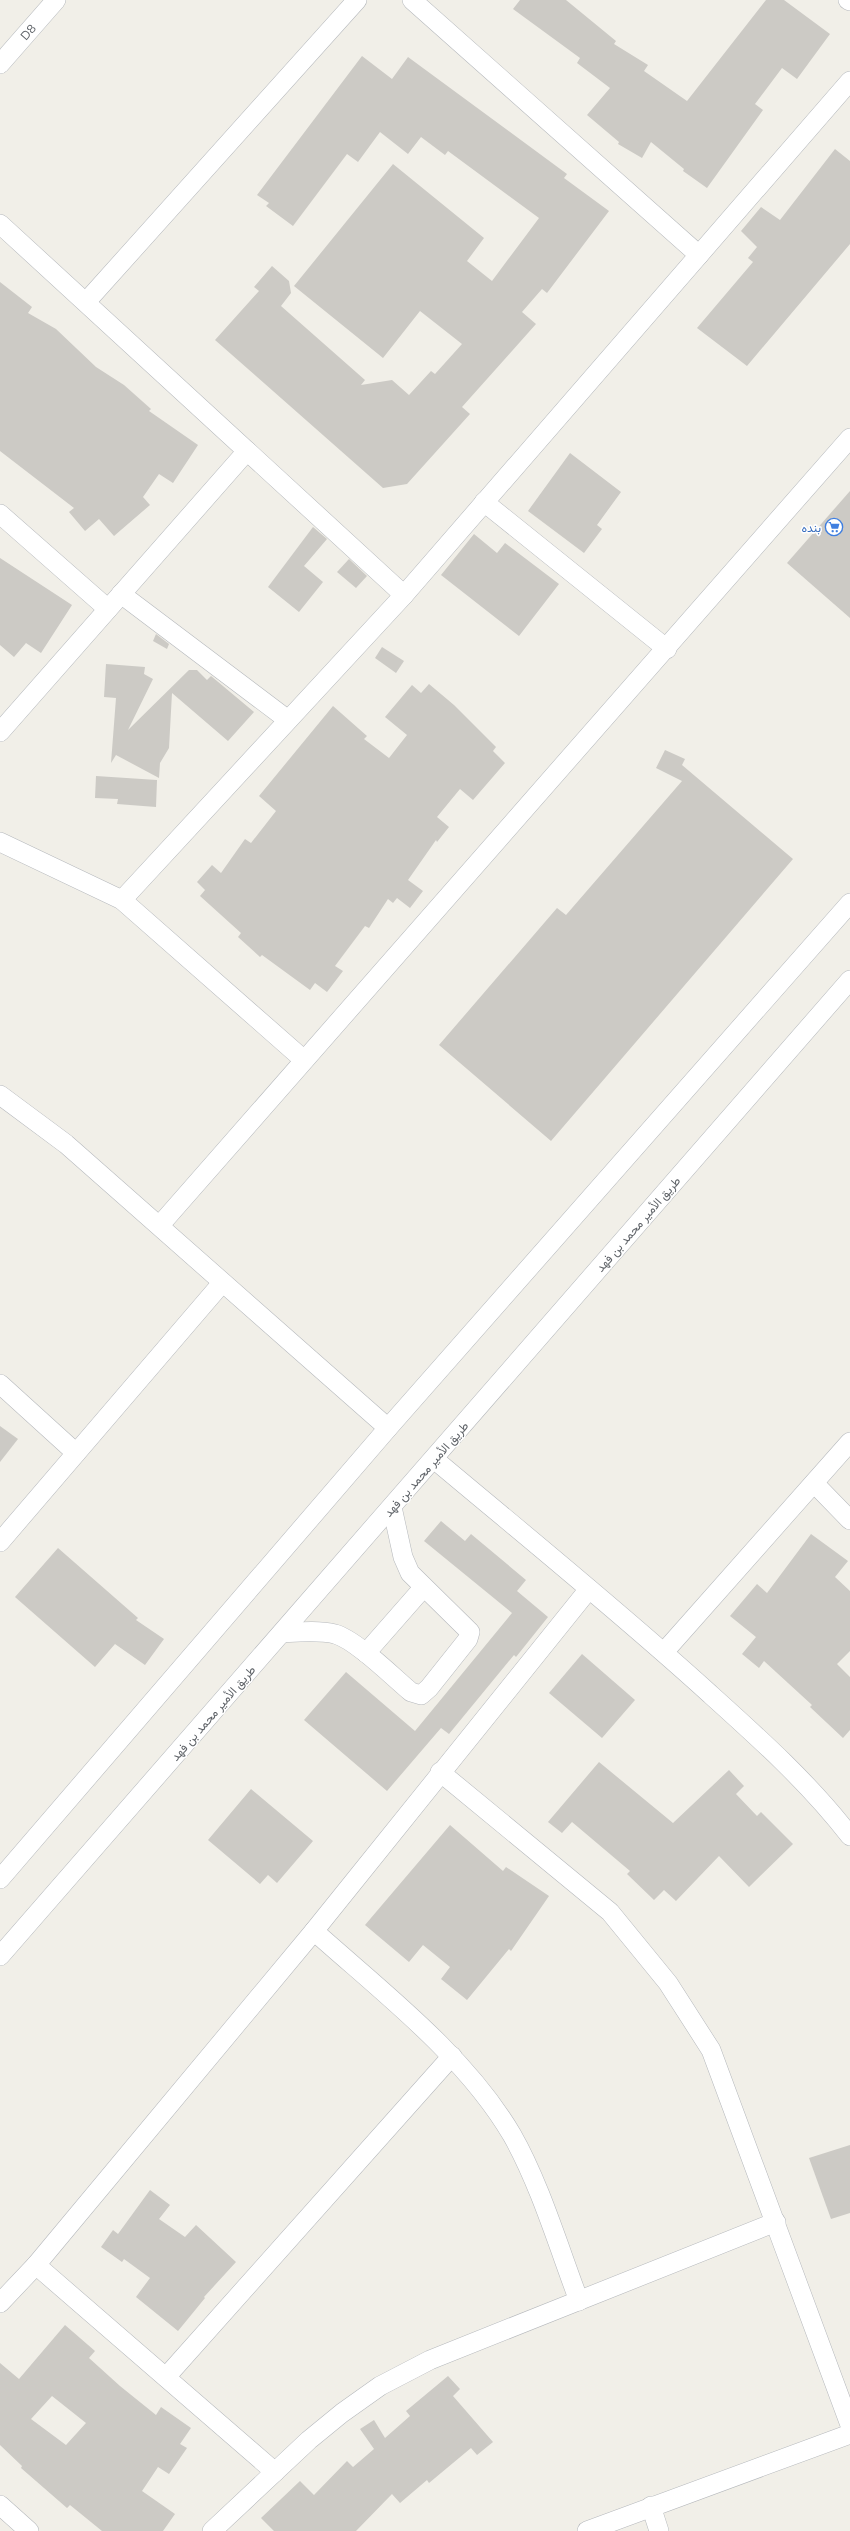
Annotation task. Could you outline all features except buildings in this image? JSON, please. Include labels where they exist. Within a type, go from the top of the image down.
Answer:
[{"type":"street","name":"D8","points":[[0,64],[56,0]]},
{"type":"street","points":[[86,302],[358,0]]},
{"type":"street","points":[[412,0],[699,255]]},
{"type":"street","points":[[122,900],[404,595],[850,81]]},
{"type":"street","points":[[0,224],[404,595]]},
{"type":"street","points":[[160,1225],[667,650],[850,438]]},
{"type":"street","points":[[0,732],[247,451]]},
{"type":"street","points":[[484,502],[667,650]]},
{"type":"street","points":[[0,514],[108,609]]},
{"type":"street","points":[[121,594],[288,720]]},
{"type":"street","points":[[0,842],[122,900],[304,1060]]},
{"type":"street","points":[[0,1879],[388,1428],[850,903]]},
{"type":"street","name":"طريق الأمير محمد بن فهد","points":[[0,1956],[392,1506],[434,1460],[850,980]]},
{"type":"street","points":[[0,1095],[66,1144],[160,1225],[222,1283],[388,1428]]},
{"type":"street","points":[[0,1542],[222,1283]]},
{"type":"street","points":[[0,1384],[76,1453]]},
{"type":"street","points":[[664,1652],[850,1442]]},
{"type":"street","points":[[434,1460],[664,1652],[780,1758],[830,1809],[850,1836]]},
{"type":"street","points":[[814,1483],[850,1520]]},
{"type":"street","points":[[282,1633],[316,1632],[336,1634],[366,1653],[412,1692],[421,1695],[429,1688],[468,1639],[470,1632],[423,1588],[410,1573],[403,1557],[392,1506]]},
{"type":"street","points":[[366,1653],[423,1588]]},
{"type":"street","points":[[0,2303],[36,2264],[314,1931],[440,1772],[589,1589]]},
{"type":"street","points":[[440,1772],[610,1912],[668,1983],[711,2050],[850,2424]]},
{"type":"street","points":[[314,1931],[452,2056],[480,2088],[512,2135],[527,2165],[578,2301]]},
{"type":"street","points":[[166,2378],[452,2056]]},
{"type":"street","points":[[212,2531],[275,2472],[342,2413],[380,2386],[430,2360],[776,2222]]},
{"type":"street","points":[[36,2264],[275,2472]]},
{"type":"street","points":[[587,2531],[651,2506],[850,2434]]},
{"type":"street","points":[[0,2505],[29,2531]]},
{"type":"street","points":[[651,2506],[659,2531]]},
{"type":"place","name":"بنده","points":[[834,527]]}]
